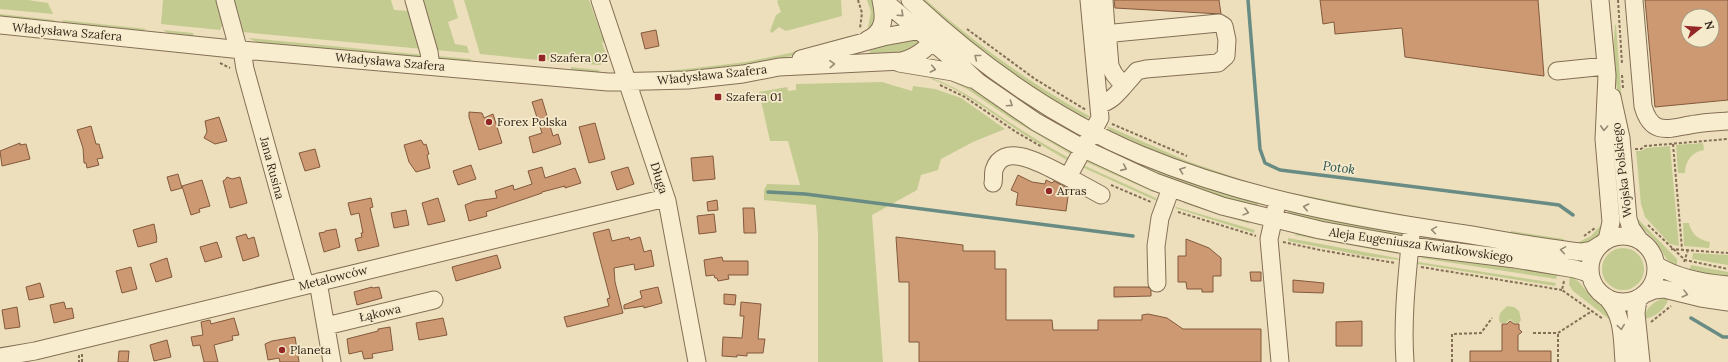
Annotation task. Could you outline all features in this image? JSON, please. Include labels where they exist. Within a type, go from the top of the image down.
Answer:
[{"type":"street","name":"Jana Rusina","points":[[225,0],[311,284]]},
{"type":"street","points":[[414,0],[430,52],[431,66]]},
{"type":"street","name":"Długa","points":[[600,0],[666,198],[697,362]]},
{"type":"street","name":"Władysława Szafera","points":[[859,37],[870,38],[880,31],[884,21],[882,0]]},
{"type":"street","points":[[882,0],[892,6],[918,30]]},
{"type":"street","name":"Aleja Eugeniusza Kwiatkowskiego","points":[[910,0],[962,67],[978,82],[1036,122],[1084,149],[1171,188],[1222,206],[1320,230],[1410,246],[1509,258],[1585,272],[1590,276]]},
{"type":"street","points":[[1068,177],[1100,118],[1094,108],[1089,0]]},
{"type":"street","points":[[1104,0],[1106,29],[1109,37],[1110,66],[1124,86]]},
{"type":"street","name":"Wojska Polskiego","points":[[1600,0],[1606,71],[1604,139],[1610,213],[1610,230],[1603,242]]},
{"type":"street","points":[[1634,0],[1643,106],[1645,114],[1650,122],[1665,129],[1675,129],[1695,124],[1728,121]]},
{"type":"street","points":[[1094,108],[1111,101],[1137,72],[1146,69],[1218,63],[1226,56],[1227,40],[1224,26],[1219,23],[1114,33],[1109,37]]},
{"type":"street","name":"Władysława Szafera","points":[[0,25],[240,49],[628,83],[712,78],[779,67],[895,62],[915,57],[937,36],[918,30],[859,37],[779,67]]},
{"type":"street","name":"Aleja Eugeniusza Kwiatkowskiego","points":[[937,36],[997,72],[1043,103],[1093,131],[1140,154],[1225,186],[1318,210],[1581,252],[1592,250],[1603,242]]},
{"type":"street","name":"Władysława Szafera","points":[[895,62],[954,72],[978,82]]},
{"type":"street","points":[[1557,71],[1606,71]]},
{"type":"street","name":"Wojska Polskiego","points":[[1606,71],[1621,138],[1628,219],[1631,228],[1643,231]]},
{"type":"street","points":[[993,183],[994,170],[999,161],[1012,155],[1025,156],[1068,177],[1100,195]]},
{"type":"street","points":[[1157,283],[1156,246],[1160,218],[1171,188]]},
{"type":"street","name":"Metalowców","points":[[0,357],[36,351],[666,198]]},
{"type":"street","points":[[1278,200],[1269,239],[1280,362]]},
{"type":"street","points":[[1404,362],[1404,301],[1412,226]]},
{"type":"street","points":[[1624,362],[1629,325],[1642,296],[1655,279],[1656,265],[1643,231],[1603,242],[1591,259],[1590,276],[1599,291],[1606,297],[1629,325],[1641,362]]},
{"type":"street","points":[[1656,265],[1666,271],[1683,268],[1728,285]]},
{"type":"street","points":[[311,284],[326,326],[332,362]]},
{"type":"street","points":[[1606,297],[1622,302],[1664,289],[1701,298],[1728,302]]},
{"type":"street","name":"Łąkowa","points":[[326,326],[434,300]]},
{"type":"path","points":[[858,0],[862,13],[859,37]]},
{"type":"path","points":[[965,27],[1035,79],[1094,108]]},
{"type":"path","points":[[1108,122],[1190,157]]},
{"type":"path","points":[[1632,150],[1641,149],[1645,146],[1728,139]]},
{"type":"path","points":[[1673,144],[1682,249]]},
{"type":"path","points":[[1578,237],[1585,236],[1595,228],[1601,214],[1610,213]]},
{"type":"path","points":[[1643,231],[1671,249],[1683,268]]},
{"type":"path","points":[[1671,249],[1728,253]]},
{"type":"path","points":[[1683,268],[1688,250]]},
{"type":"path","points":[[1566,268],[1562,290],[1606,321],[1610,327],[1650,323],[1656,320],[1671,307],[1676,292]]},
{"type":"path","points":[[1683,268],[1728,269]]},
{"type":"path","points":[[1533,333],[1558,333],[1592,311]]},
{"type":"path","points":[[1452,362],[1452,334],[1481,333],[1492,318]]},
{"type":"path","points":[[1558,333],[1558,362]]},
{"type":"green space","points":[[0,0],[28,0],[48,3],[53,14],[0,9]]},
{"type":"green space","points":[[163,0],[221,0],[224,15],[222,26],[220,30],[161,24]]},
{"type":"green space","points":[[234,0],[391,0],[394,10],[409,11],[423,49],[242,32]]},
{"type":"green space","points":[[421,0],[453,0],[458,18],[448,22],[455,44],[467,46],[469,53],[436,50]]},
{"type":"green space","points":[[464,0],[589,0],[602,36],[604,36],[606,41],[602,43],[606,60],[602,64],[598,65],[547,60],[547,57],[538,56],[538,60],[480,54]]},
{"type":"green space","points":[[841,0],[842,16],[786,31],[779,27],[772,33],[770,31],[776,15],[781,12],[777,1]]},
{"type":"green space","points":[[867,0],[873,0],[875,3],[876,21],[867,32],[871,12]]},
{"type":"green space","points":[[920,0],[926,0],[965,33],[1005,63],[1047,91],[1091,117],[1084,118],[1070,111],[993,62]]},
{"type":"green space","points":[[0,14],[55,20],[50,23],[0,18]]},
{"type":"green space","points":[[62,20],[147,29],[138,32],[65,24]]},
{"type":"green space","points":[[1615,25],[1622,104],[1626,131],[1612,65]]},
{"type":"green space","points":[[163,30],[193,33],[194,37],[171,35]]},
{"type":"green space","points":[[913,35],[920,42],[914,53],[870,56],[869,46]]},
{"type":"green space","points":[[849,36],[850,39],[770,62],[704,71],[651,73],[746,62],[790,53]]},
{"type":"green space","points":[[248,38],[425,55],[422,58],[259,43]]},
{"type":"green space","points":[[438,56],[471,59],[470,63],[439,60]]},
{"type":"green space","points":[[571,67],[599,70],[600,73],[592,74],[571,69]]},
{"type":"green space","points":[[932,78],[979,102],[1029,135],[1071,159],[1070,162],[1020,132],[969,98],[931,79]]},
{"type":"green space","points":[[944,78],[963,82],[1071,151],[1072,155],[1013,120],[967,89]]},
{"type":"green space","points":[[882,82],[912,91],[913,86],[935,89],[961,98],[1005,129],[973,142],[941,159],[938,170],[921,175],[917,190],[872,215],[883,362],[818,362],[818,233],[816,205],[764,200],[764,190],[767,184],[800,185],[788,141],[770,141],[759,92],[787,87],[788,91],[796,90],[796,84]]},
{"type":"green space","points":[[1018,100],[1044,111],[1072,129],[1072,132],[1068,133]]},
{"type":"green space","points":[[1107,126],[1187,161],[1263,187],[1191,167],[1110,132]]},
{"type":"green space","points":[[1097,143],[1258,202],[1258,206],[1255,208],[1160,177],[1096,146]]},
{"type":"green space","points":[[1703,143],[1704,150],[1696,153],[1690,158],[1686,165],[1685,173],[1678,173],[1676,145]]},
{"type":"green space","points":[[1670,146],[1679,246],[1670,244],[1645,217],[1641,204],[1636,151],[1641,151],[1646,148]]},
{"type":"green space","points":[[1090,160],[1151,189],[1153,192],[1086,162]]},
{"type":"green space","points":[[1083,165],[1156,198],[1157,201],[1082,167]]},
{"type":"green space","points":[[1263,187],[1414,217],[1414,220],[1328,205]]},
{"type":"green space","points":[[1183,203],[1197,204],[1246,220],[1250,224]]},
{"type":"green space","points":[[1176,207],[1255,230],[1254,233],[1175,208]]},
{"type":"green space","points":[[1290,210],[1402,232],[1402,236],[1359,231],[1287,214]]},
{"type":"green space","points":[[1635,216],[1677,259],[1677,268],[1667,259]]},
{"type":"green space","points":[[1683,223],[1689,223],[1696,236],[1702,240],[1710,242],[1709,248],[1684,246]]},
{"type":"green space","points":[[1602,224],[1599,233],[1589,242],[1575,244],[1591,236]]},
{"type":"green space","points":[[1511,231],[1564,239],[1563,243],[1511,235]]},
{"type":"green space","points":[[1298,233],[1396,252],[1398,254],[1294,235]]},
{"type":"green space","points":[[1421,235],[1560,256],[1420,239]]},
{"type":"green space","points":[[1288,238],[1397,258],[1400,260],[1365,256],[1288,241]]},
{"type":"green space","points":[[1623,248],[1638,254],[1644,269],[1638,284],[1623,290],[1608,284],[1602,269],[1608,254]]},
{"type":"green space","points":[[1693,253],[1728,255],[1728,265],[1692,259]]},
{"type":"green space","points":[[1425,256],[1558,273],[1556,279],[1420,258]]},
{"type":"green space","points":[[1418,262],[1556,283],[1555,286],[1418,264]]},
{"type":"green space","points":[[1691,265],[1728,272],[1728,278],[1689,271]]},
{"type":"green space","points":[[1570,275],[1579,282],[1593,299],[1606,309],[1613,322],[1573,291],[1569,285]]},
{"type":"green space","points":[[1669,297],[1666,305],[1660,312],[1644,319],[1649,307],[1661,299]]},
{"type":"green space","points":[[1507,306],[1514,307],[1519,311],[1521,320],[1519,323],[1514,323],[1510,319],[1506,323],[1500,323],[1500,313]]},
{"type":"building","points":[[1114,0],[1219,0],[1221,14],[1115,8]]},
{"type":"building","points":[[1320,0],[1538,0],[1544,76],[1405,57],[1402,28],[1335,34],[1334,22],[1323,24]]},
{"type":"building","points":[[1645,0],[1728,0],[1728,100],[1655,107]]},
{"type":"building","points":[[656,30],[659,46],[645,49],[641,33]]},
{"type":"building","points":[[542,99],[553,136],[558,134],[561,144],[533,153],[529,137],[542,133],[532,102]]},
{"type":"building","points":[[469,112],[482,113],[484,118],[493,114],[502,143],[479,150],[469,117]]},
{"type":"building","points":[[219,117],[227,141],[215,144],[204,138],[207,132],[205,121]]},
{"type":"building","points":[[595,123],[605,159],[589,163],[579,127]]},
{"type":"building","points":[[91,126],[96,144],[99,144],[103,158],[97,159],[99,165],[87,168],[86,163],[84,163],[83,148],[77,130]]},
{"type":"building","points":[[421,140],[424,145],[426,144],[429,154],[427,155],[430,168],[416,172],[409,162],[404,145]]},
{"type":"building","points":[[20,143],[20,145],[26,144],[30,159],[2,166],[0,151]]},
{"type":"building","points":[[315,149],[320,167],[305,171],[299,153]]},
{"type":"building","points":[[713,156],[715,179],[693,181],[691,158]]},
{"type":"building","points":[[471,165],[476,179],[458,185],[453,171]]},
{"type":"building","points":[[542,167],[545,178],[575,168],[581,183],[565,188],[565,186],[542,192],[486,212],[487,216],[469,221],[465,205],[475,201],[497,198],[495,191],[513,185],[514,190],[532,184],[528,171]]},
{"type":"building","points":[[628,167],[634,184],[617,190],[611,172]]},
{"type":"building","points":[[178,174],[182,188],[171,191],[167,177]]},
{"type":"building","points":[[1018,175],[1032,182],[1045,184],[1046,180],[1052,183],[1054,181],[1069,189],[1066,211],[1016,205],[1018,193],[1011,190]]},
{"type":"building","points":[[227,177],[232,179],[240,177],[247,203],[230,208],[223,181]]},
{"type":"building","points":[[202,180],[210,206],[199,209],[200,212],[191,215],[182,186]]},
{"type":"building","points":[[371,198],[373,207],[370,208],[379,246],[358,251],[355,239],[362,237],[361,233],[363,233],[359,213],[351,215],[348,203]]},
{"type":"building","points":[[438,198],[445,221],[428,225],[422,203]]},
{"type":"building","points":[[717,200],[718,210],[708,211],[707,202]]},
{"type":"building","points":[[743,208],[754,208],[756,233],[744,233]]},
{"type":"building","points":[[406,210],[409,225],[394,228],[391,213]]},
{"type":"building","points":[[714,214],[716,232],[699,234],[697,216]]},
{"type":"building","points":[[154,224],[157,242],[138,247],[133,230]]},
{"type":"building","points":[[336,229],[340,247],[324,252],[319,233]]},
{"type":"building","points":[[609,229],[612,241],[629,237],[630,240],[640,237],[644,252],[651,250],[654,266],[635,270],[634,264],[614,268],[615,282],[623,313],[567,327],[564,317],[609,306],[607,299],[610,298],[593,233]]},
{"type":"building","points":[[246,234],[248,239],[254,237],[259,256],[243,261],[236,237]]},
{"type":"building","points":[[896,237],[963,245],[963,251],[995,251],[995,269],[1006,269],[1006,320],[1052,320],[1053,330],[1098,330],[1098,320],[1142,320],[1142,315],[1148,314],[1167,318],[1183,329],[1261,329],[1261,362],[919,362],[919,342],[909,342],[909,282],[899,282]]},
{"type":"building","points":[[1186,239],[1209,248],[1221,258],[1221,276],[1213,276],[1213,292],[1202,292],[1202,289],[1187,289],[1186,282],[1178,282],[1178,256],[1186,256]]},
{"type":"building","points":[[217,242],[222,257],[205,262],[200,247]]},
{"type":"building","points":[[497,255],[501,268],[456,281],[452,267]]},
{"type":"building","points":[[722,257],[723,261],[748,261],[748,275],[728,275],[729,279],[718,281],[714,275],[706,276],[704,260]]},
{"type":"building","points":[[167,258],[172,277],[156,282],[150,264]]},
{"type":"building","points":[[131,267],[137,289],[122,293],[116,271]]},
{"type":"building","points":[[1250,272],[1261,272],[1261,281],[1251,281]]},
{"type":"building","points":[[1293,280],[1324,283],[1323,293],[1293,292]]},
{"type":"building","points":[[40,283],[44,297],[29,300],[26,287]]},
{"type":"building","points":[[372,287],[379,287],[382,298],[357,305],[354,292]]},
{"type":"building","points":[[658,287],[662,303],[644,308],[644,306],[624,309],[624,305],[642,298],[640,291]]},
{"type":"building","points":[[1114,287],[1148,287],[1151,290],[1151,296],[1114,297]]},
{"type":"building","points":[[724,294],[736,295],[735,305],[724,304]]},
{"type":"building","points":[[64,302],[66,309],[72,308],[74,318],[54,323],[50,305]]},
{"type":"building","points":[[741,302],[761,304],[758,339],[765,339],[763,353],[747,353],[747,356],[737,355],[737,357],[722,356],[723,337],[742,338],[744,316],[740,316]]},
{"type":"building","points":[[17,307],[20,327],[5,329],[2,310]]},
{"type":"building","points":[[234,318],[239,335],[232,336],[233,340],[214,345],[218,362],[204,362],[200,345],[193,346],[191,337],[203,335],[201,322],[210,320],[211,324]]},
{"type":"building","points":[[443,318],[447,335],[419,340],[416,323]]},
{"type":"building","points":[[1362,321],[1362,346],[1336,346],[1336,322]]},
{"type":"building","points":[[1510,321],[1514,324],[1519,324],[1519,329],[1522,332],[1518,335],[1518,351],[1551,351],[1551,362],[1470,362],[1470,351],[1502,351],[1502,324],[1507,324]]},
{"type":"building","points":[[390,327],[393,350],[372,354],[373,358],[364,359],[362,351],[349,354],[347,339],[378,331],[378,329]]},
{"type":"building","name":"Planeta","points":[[295,337],[299,362],[280,362],[279,358],[268,360],[265,344],[272,341]]},
{"type":"building","points":[[167,340],[171,357],[154,361],[150,345]]},
{"type":"building","points":[[119,351],[129,351],[128,362],[118,362]]},
{"type":"waterway","name":"Potok","points":[[1248,0],[1260,149],[1265,163],[1280,170],[1559,205],[1573,215]]},
{"type":"waterway","points":[[768,192],[805,194],[1133,236]]},
{"type":"waterway","name":"Potok","points":[[1691,318],[1723,337],[1728,337]]},
{"type":"place","name":"Szafera 02","points":[[542,58]]},
{"type":"place","name":"Szafera 01","points":[[718,97]]},
{"type":"place","name":"Forex Polska","points":[[489,122]]},
{"type":"place","name":"Arras","points":[[1049,191]]},
{"type":"place","name":"Planeta","points":[[282,350]]}]
